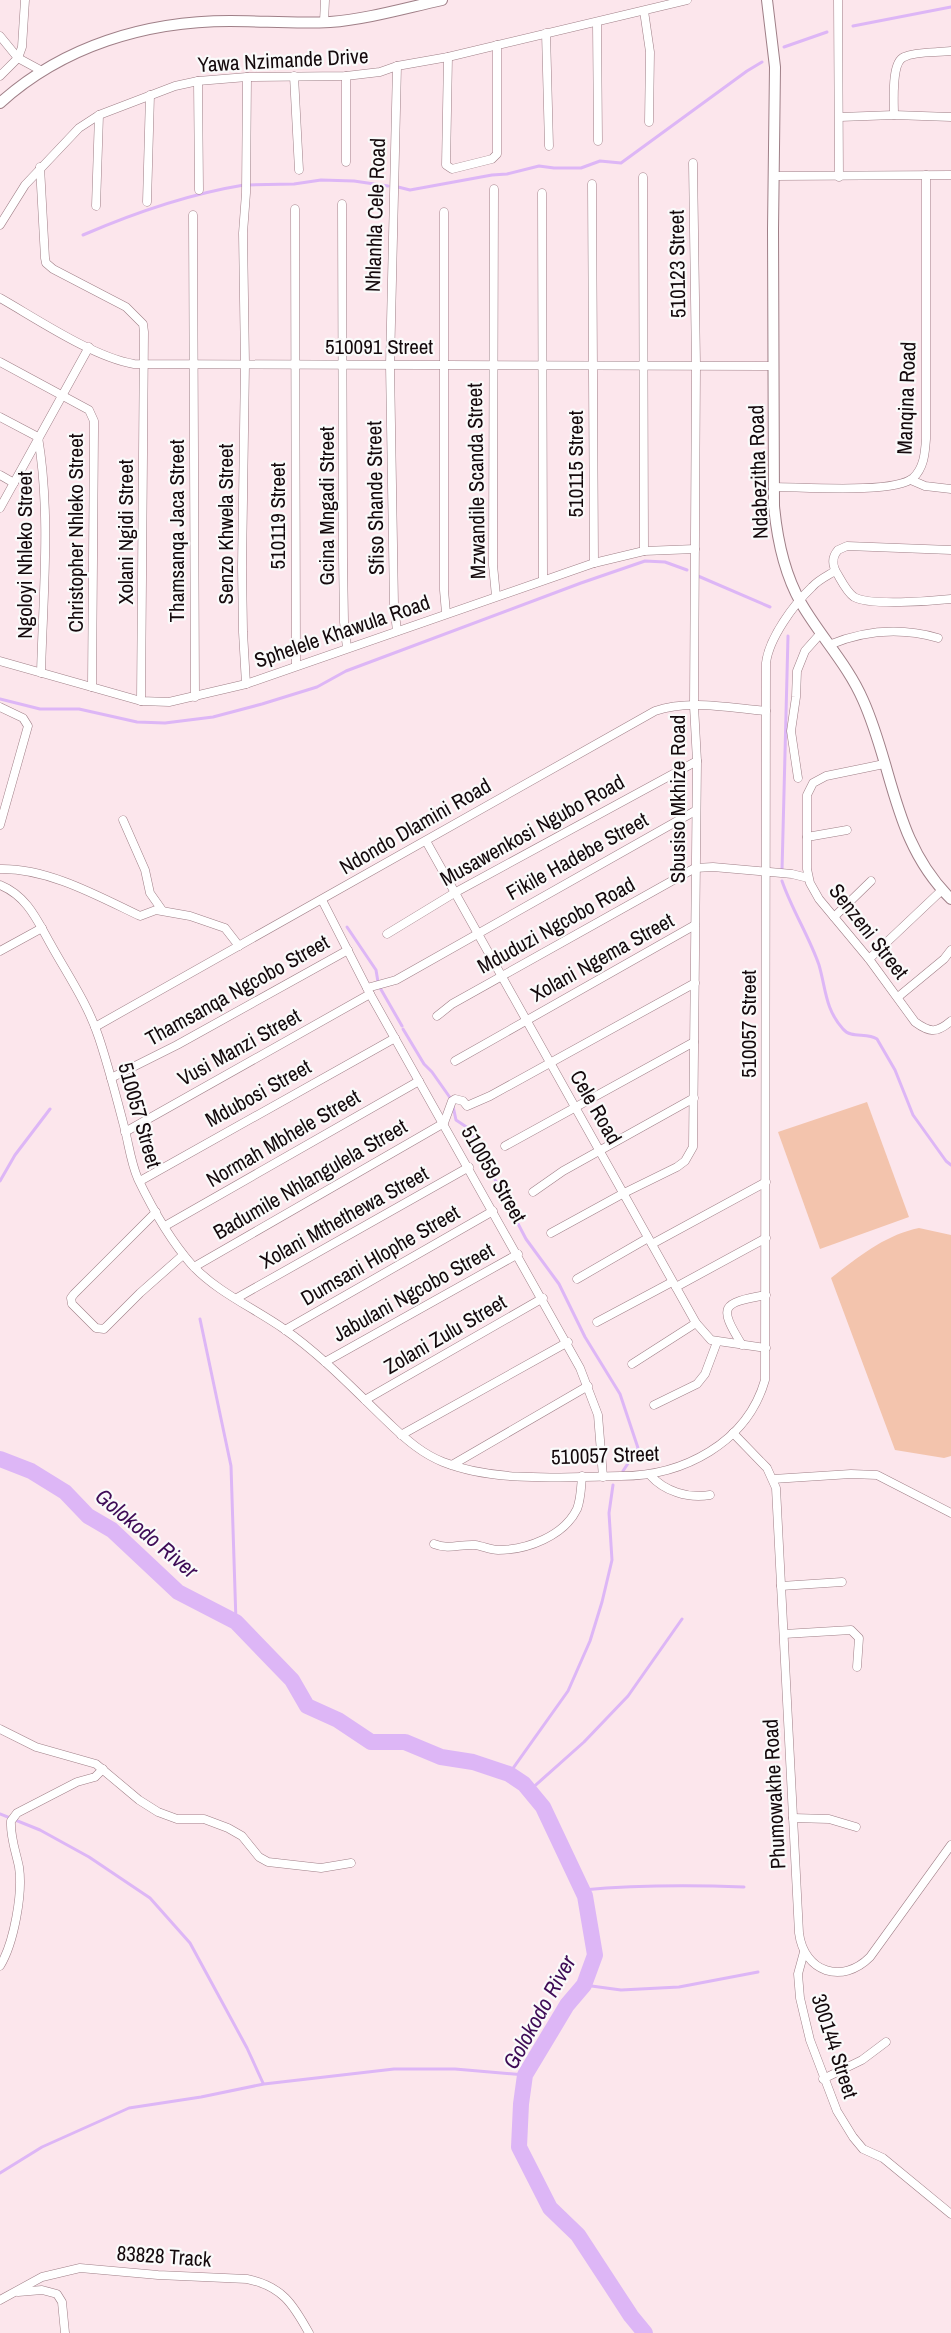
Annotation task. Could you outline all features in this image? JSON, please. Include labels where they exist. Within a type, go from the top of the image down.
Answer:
[{"type":"street","points":[[0,76],[18,58],[24,35],[25,0]]},
{"type":"street","points":[[324,22],[325,0]]},
{"type":"street","points":[[0,103],[42,72],[97,44],[120,36],[177,24],[228,21],[324,22],[373,16],[442,0]]},
{"type":"street","name":"Yawa Nzimande Drive","points":[[0,225],[25,185],[79,128],[99,116],[150,95],[198,81],[247,77],[346,76],[380,72],[397,66],[448,57],[687,0]]},
{"type":"street","name":"Ndabezitha Road","points":[[767,0],[775,67],[774,487],[778,543],[800,601],[860,693],[910,841],[921,863],[951,899]]},
{"type":"street","points":[[838,0],[839,177]]},
{"type":"street","points":[[644,11],[650,52],[649,122]]},
{"type":"street","points":[[597,23],[598,141]]},
{"type":"street","points":[[546,33],[549,146]]},
{"type":"street","points":[[0,36],[18,58],[42,72]]},
{"type":"street","points":[[448,57],[446,165],[452,169],[492,159],[497,154],[497,45]]},
{"type":"street","points":[[894,115],[896,68],[899,60],[906,56],[951,51]]},
{"type":"street","name":"Nhlanhla Cele Road","points":[[390,365],[397,66]]},
{"type":"street","points":[[294,76],[299,170]]},
{"type":"street","points":[[346,76],[346,162]]},
{"type":"street","name":"Senzo Khwela Street","points":[[246,684],[242,567],[245,364],[243,233],[247,77]]},
{"type":"street","points":[[198,81],[200,190]]},
{"type":"street","points":[[147,202],[150,95]]},
{"type":"street","points":[[840,117],[894,115],[951,117]]},
{"type":"street","points":[[96,206],[99,116]]},
{"type":"street","name":"510123 Street","points":[[693,163],[696,365]]},
{"type":"street","name":"Xolani Ngidi Street","points":[[40,167],[42,233],[46,263],[126,308],[143,324],[144,537],[141,701]]},
{"type":"street","name":"Manqina Road","points":[[774,487],[886,487],[911,480],[920,470],[926,447],[926,175]]},
{"type":"street","points":[[775,176],[951,175]]},
{"type":"street","name":"510123 Street","points":[[643,177],[644,551]]},
{"type":"street","name":"510115 Street","points":[[592,184],[594,563]]},
{"type":"street","name":"Mzwandile Scanda Street","points":[[494,189],[492,365],[493,565],[496,596]]},
{"type":"street","points":[[542,193],[543,580]]},
{"type":"street","name":"Gcina Mngadi Street","points":[[342,204],[343,557],[344,622],[347,648]]},
{"type":"street","name":"510119 Street","points":[[295,209],[296,666]]},
{"type":"street","points":[[444,212],[444,590],[446,613]]},
{"type":"street","name":"Thamsanqa Jaca Street","points":[[193,215],[195,697]]},
{"type":"street","name":"510091 Street","points":[[0,298],[89,347],[114,358],[143,364],[774,366]]},
{"type":"street","points":[[0,508],[89,347]]},
{"type":"street","name":"Christopher Nhleko Street","points":[[0,362],[89,410],[94,421],[92,687]]},
{"type":"street","name":"Sfiso Shande Street","points":[[390,365],[394,605],[397,631]]},
{"type":"street","name":"Sbusiso Mkhize Road","points":[[624,1193],[677,1167],[690,1155],[694,1137],[697,760],[694,706],[696,365]]},
{"type":"street","points":[[0,417],[38,437]]},
{"type":"street","name":"Ngoloyi Nhleko Street","points":[[38,437],[43,472],[44,509],[41,673]]},
{"type":"street","points":[[0,475],[14,483]]},
{"type":"street","points":[[911,480],[925,486],[951,489]]},
{"type":"street","points":[[951,550],[847,546],[838,549],[834,556],[835,571],[849,592],[857,598],[914,602],[951,599]]},
{"type":"street","name":"Sphelele Khawula Road","points":[[0,661],[141,701],[169,702],[246,684],[594,563],[644,551],[695,549]]},
{"type":"street","name":"510057 Street","points":[[0,885],[20,896],[32,911],[95,1027],[133,1164],[156,1212],[183,1255],[214,1284],[285,1330],[325,1362],[401,1435],[431,1457],[452,1465],[511,1476],[603,1477],[650,1475],[691,1463],[707,1454],[733,1433],[757,1402],[765,1380],[766,663],[773,639],[800,601],[813,585],[835,571]]},
{"type":"street","points":[[829,645],[846,638],[886,630],[915,632],[938,638]]},
{"type":"street","points":[[798,778],[791,731],[797,672],[805,651],[821,633]]},
{"type":"street","name":"Ndondo Dlamini Road","points":[[95,1027],[655,711],[670,706],[694,706],[766,711]]},
{"type":"street","points":[[0,707],[23,718],[28,726],[0,825]]},
{"type":"street","name":"Musawenkosi Ngubo Road","points":[[387,934],[456,892],[697,760]]},
{"type":"street","name":"Senzeni Street","points":[[884,764],[826,776],[813,783],[807,795],[808,878],[819,899],[869,959],[915,1022],[928,1031],[942,1029],[951,1021]]},
{"type":"street","name":"Fikile Hadebe Street","points":[[477,933],[695,811]]},
{"type":"street","points":[[123,819],[145,870],[150,893],[162,910]]},
{"type":"street","points":[[807,837],[847,830]]},
{"type":"street","name":"Cele Road","points":[[426,841],[696,1323],[708,1337],[717,1342]]},
{"type":"street","points":[[695,868],[713,867],[792,874],[808,878]]},
{"type":"street","name":"Mduduzi Ngcobo Road","points":[[437,1016],[452,1004],[695,868]]},
{"type":"street","points":[[0,869],[35,872],[109,900],[140,916],[151,911],[162,910],[190,916],[228,930],[240,946]]},
{"type":"street","points":[[834,917],[871,881]]},
{"type":"street","points":[[869,959],[942,890]]},
{"type":"street","name":"510059 Street","points":[[322,900],[395,1038],[567,1342],[588,1386],[600,1428],[603,1477]]},
{"type":"street","name":"Xolani Ngema Street","points":[[526,1020],[695,925]]},
{"type":"street","points":[[0,951],[42,928]]},
{"type":"street","points":[[369,991],[396,980],[477,933]]},
{"type":"street","name":"Thamsanqa Ngcobo Street","points":[[111,1078],[177,1045],[348,950]]},
{"type":"street","points":[[898,997],[944,959],[951,950]]},
{"type":"street","points":[[444,1123],[452,1101],[455,1099],[463,1101],[467,1106],[490,1096],[695,983]]},
{"type":"street","name":"Vusi Manzi Street","points":[[125,1132],[369,991]]},
{"type":"street","points":[[455,1060],[526,1020]]},
{"type":"street","name":"Mdubosi Street","points":[[140,1181],[395,1038]]},
{"type":"street","points":[[505,1146],[694,1042]]},
{"type":"street","name":"Normah Mbhele Street","points":[[165,1226],[419,1081]]},
{"type":"street","points":[[532,1192],[599,1150],[694,1098]]},
{"type":"street","name":"Badumile Nhlangulela Street","points":[[194,1267],[444,1123]]},
{"type":"street","name":"Xolani Mthethewa Street","points":[[237,1298],[469,1167]]},
{"type":"street","points":[[577,1279],[766,1182]]},
{"type":"street","points":[[551,1233],[624,1193]]},
{"type":"street","name":"Dumsani Hlophe Street","points":[[285,1330],[493,1211]]},
{"type":"street","points":[[156,1212],[74,1294],[72,1304],[96,1328],[104,1329],[183,1255]]},
{"type":"street","points":[[597,1322],[766,1238]]},
{"type":"street","name":"Jabulani Ngcobo Street","points":[[325,1362],[518,1254]]},
{"type":"street","points":[[742,1345],[727,1319],[727,1310],[733,1303],[766,1295]]},
{"type":"street","name":"Zolani Zulu Street","points":[[364,1400],[543,1298]]},
{"type":"street","points":[[632,1364],[696,1323]]},
{"type":"street","points":[[401,1435],[567,1342]]},
{"type":"street","points":[[654,1405],[697,1384],[705,1374],[717,1342],[766,1348]]},
{"type":"street","points":[[452,1465],[588,1386]]},
{"type":"street","name":"Phumowakhe Road","points":[[733,1433],[766,1468],[773,1479],[777,1496],[799,1933],[804,1952]]},
{"type":"street","points":[[773,1479],[869,1473],[885,1478],[951,1513]]},
{"type":"street","points":[[650,1475],[661,1486],[672,1491],[693,1496],[710,1496]]},
{"type":"street","points":[[434,1544],[444,1548],[473,1545],[500,1550],[538,1542],[564,1526],[577,1510],[582,1476]]},
{"type":"street","points":[[781,1586],[842,1582]]},
{"type":"street","points":[[784,1634],[851,1630],[859,1638],[857,1667]]},
{"type":"street","points":[[0,1729],[36,1748],[56,1755],[84,1760],[103,1768],[149,1807],[169,1816],[204,1819],[228,1828],[242,1836],[259,1857],[268,1862],[321,1868],[351,1863]]},
{"type":"street","points":[[0,1966],[9,1948],[19,1887],[19,1866],[11,1821],[17,1813],[77,1782],[95,1777],[103,1768]]},
{"type":"street","points":[[793,1818],[828,1819],[856,1827]]},
{"type":"street","points":[[804,1952],[815,1965],[829,1971],[844,1972],[862,1965],[951,1845]]},
{"type":"street","name":"300144 Street","points":[[804,1952],[798,1974],[798,1989],[810,2040],[837,2111],[858,2144],[883,2158],[949,2212]]},
{"type":"street","points":[[824,2079],[862,2060],[886,2042]]},
{"type":"street","name":"83828 Track","points":[[0,2300],[42,2277],[68,2269],[248,2279],[279,2290],[309,2333]]},
{"type":"street","points":[[13,2293],[42,2290],[57,2294],[62,2302],[65,2333]]},
{"type":"shaded area","points":[[867,1102],[909,1217],[820,1249],[778,1132]]},
{"type":"shaded area","points":[[919,1228],[951,1235],[951,1456],[944,1458],[895,1450],[831,1278],[883,1241]]},
{"type":"waterway","points":[[853,26],[951,7]]},
{"type":"waterway","points":[[784,47],[827,32]]},
{"type":"waterway","points":[[398,187],[410,190],[507,174],[539,166],[581,168],[600,161],[621,163],[762,62]]},
{"type":"waterway","points":[[248,185],[294,184],[321,180],[354,181],[388,186]]},
{"type":"waterway","points":[[83,235],[162,205],[244,185]]},
{"type":"waterway","points":[[0,699],[40,709],[79,709],[137,722],[165,723],[213,717],[317,687],[346,671],[645,561],[665,562],[687,570]]},
{"type":"waterway","points":[[698,576],[770,607]]},
{"type":"waterway","points":[[782,871],[788,636]]},
{"type":"waterway","points":[[782,881],[815,954],[829,1006],[837,1021],[850,1034],[877,1039],[895,1070],[913,1115],[951,1165]]},
{"type":"waterway","points":[[347,927],[376,970],[378,982]]},
{"type":"waterway","points":[[379,986],[402,1026]]},
{"type":"waterway","points":[[403,1029],[424,1064],[451,1099]]},
{"type":"waterway","points":[[453,1106],[456,1120],[468,1128],[526,1239],[559,1284],[585,1337],[620,1394],[638,1448],[623,1471]]},
{"type":"waterway","points":[[0,1181],[15,1155],[50,1109]]},
{"type":"waterway","points":[[200,1319],[231,1466],[236,1622]]},
{"type":"waterway","name":"Golokodo River","points":[[0,1459],[31,1471],[65,1492],[88,1516],[112,1530],[178,1592],[236,1622],[292,1680],[307,1706],[338,1720],[371,1742],[405,1742],[441,1757],[473,1762],[509,1774],[524,1784],[543,1807],[585,1896],[595,1955],[584,1985],[567,2005],[525,2075],[519,2147],[550,2208],[578,2235],[631,2316],[645,2333]]},
{"type":"waterway","points":[[509,1774],[568,1691],[590,1641],[612,1560],[609,1513],[613,1485]]},
{"type":"waterway","points":[[529,1791],[584,1742],[628,1696],[682,1619]]},
{"type":"waterway","points":[[0,1814],[40,1830],[89,1857],[150,1898],[190,1943],[247,2048],[263,2083]]},
{"type":"waterway","points":[[583,1890],[664,1886],[744,1887]]},
{"type":"waterway","points":[[584,1985],[621,1990],[679,1987],[758,1972]]},
{"type":"waterway","points":[[0,2173],[42,2147],[129,2108],[264,2084],[394,2069],[455,2069],[525,2075]]}]
